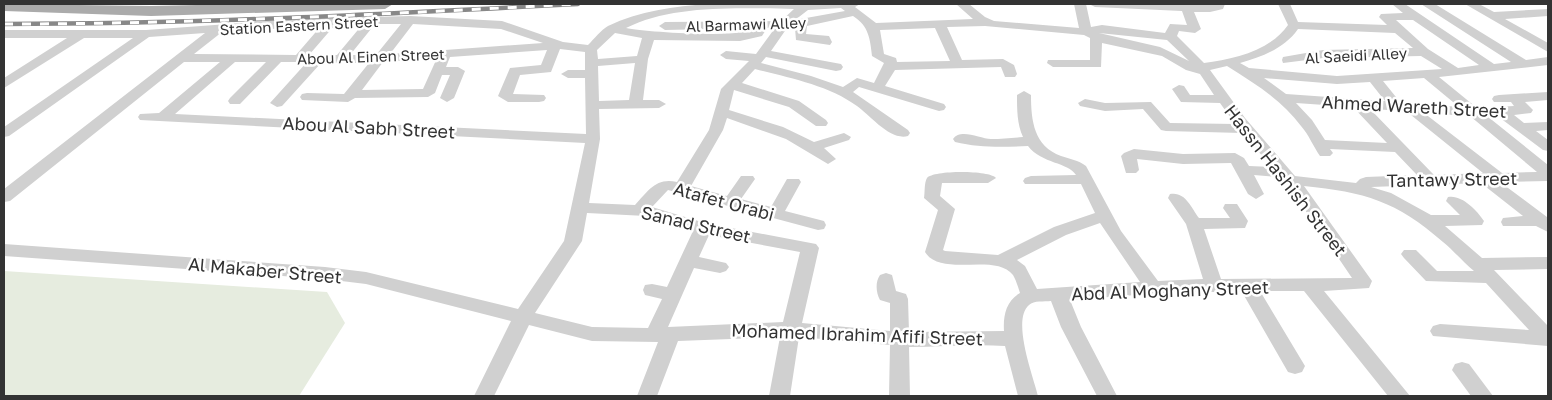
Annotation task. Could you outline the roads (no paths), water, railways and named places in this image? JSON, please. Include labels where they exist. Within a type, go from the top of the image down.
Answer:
[{"type":"main road","points":[[4,6],[183,7],[385,4]]},
{"type":"street","points":[[484,396],[523,317],[574,240],[593,139],[592,62],[604,33],[628,20],[676,8],[764,4],[805,6],[842,4],[855,8],[875,28],[878,56],[891,61],[877,88]]},
{"type":"street","points":[[962,4],[986,22]]},
{"type":"street","points":[[1053,63],[1096,64],[1091,35],[1080,4]]},
{"type":"street","points":[[1095,4],[1214,8],[1218,7],[1219,4]]},
{"type":"street","points":[[1284,4],[1294,25]]},
{"type":"street","points":[[1398,4],[1492,68]]},
{"type":"street","points":[[1427,4],[1524,64]]},
{"type":"street","points":[[1471,4],[1548,48]]},
{"type":"street","points":[[1533,4],[1548,8]]},
{"type":"street","points":[[681,188],[716,130],[726,94],[732,84],[758,59],[784,24],[805,6]]},
{"type":"street","points":[[1091,35],[1102,29],[1170,37],[1174,28],[1195,29],[1187,6]]},
{"type":"street","name":"Al Barmawi Alley","points":[[665,26],[764,23],[801,24],[855,8]]},
{"type":"street","points":[[1493,16],[1548,12]]},
{"type":"street","points":[[1415,16],[1385,17],[1424,52],[1456,72]]},
{"type":"street","points":[[307,97],[345,99],[410,20]]},
{"type":"street","name":"Station Eastern Street","points":[[4,34],[146,34],[296,23],[410,20],[502,25],[558,46],[592,62]]},
{"type":"street","points":[[340,59],[372,21]]},
{"type":"street","points":[[299,58],[331,22]]},
{"type":"street","points":[[858,31],[875,28],[986,22],[1091,35],[1163,51],[1192,69],[1202,69],[1231,63],[1280,42],[1288,35],[1294,25]]},
{"type":"street","points":[[612,29],[649,36],[747,36],[758,33],[764,23]]},
{"type":"street","points":[[801,24],[799,36],[825,39],[826,42]]},
{"type":"street","points":[[939,24],[958,65]]},
{"type":"street","points":[[1294,25],[1396,28]]},
{"type":"street","points":[[1352,27],[1377,53]]},
{"type":"street","points":[[4,197],[11,185],[217,30]]},
{"type":"street","points":[[1525,34],[1548,32]]},
{"type":"street","points":[[4,46],[24,34]]},
{"type":"street","points":[[4,133],[146,34]]},
{"type":"street","points":[[4,84],[80,35]]},
{"type":"street","points":[[635,105],[642,59],[649,36]]},
{"type":"street","name":"Hassn Hashish Street","points":[[1170,37],[1180,44],[1202,69],[1222,99],[1246,129],[1288,176],[1322,220],[1363,281],[1363,284],[1359,286],[1310,286]]},
{"type":"street","points":[[428,55],[435,39]]},
{"type":"street","points":[[539,98],[504,96],[515,71],[547,68],[558,46]]},
{"type":"street","name":"Abou Al Einen Street","points":[[182,58],[379,58],[558,46]]},
{"type":"street","name":"Al Saeidi Alley","points":[[1288,60],[1322,54],[1424,52]]},
{"type":"street","points":[[351,94],[396,89],[429,92],[445,54]]},
{"type":"street","points":[[726,55],[836,67]]},
{"type":"street","points":[[162,118],[232,58]]},
{"type":"street","points":[[234,101],[277,58]]},
{"type":"street","points":[[277,103],[317,59]]},
{"type":"street","points":[[568,74],[592,62],[642,59]]},
{"type":"street","points":[[758,59],[844,93],[903,132]]},
{"type":"street","points":[[1246,72],[1312,79],[1374,77],[1456,72],[1548,61]]},
{"type":"street","points":[[889,66],[1003,63],[1008,65],[1010,74]]},
{"type":"street","points":[[1231,63],[1285,98],[1309,123],[1323,149],[1400,148]]},
{"type":"street","points":[[438,71],[458,71],[447,98]]},
{"type":"street","points":[[1427,74],[1548,175]]},
{"type":"street","points":[[1374,77],[1403,107],[1448,140],[1545,224]]},
{"type":"street","points":[[844,93],[855,82],[939,107]]},
{"type":"street","points":[[732,84],[794,104],[820,123]]},
{"type":"street","points":[[1179,89],[1186,100],[1222,99]]},
{"type":"street","points":[[1024,95],[1024,117],[1034,141],[1047,156],[1076,166],[1085,179],[1103,216],[1154,288]]},
{"type":"street","name":"Ahmed Wareth Street","points":[[1285,98],[1472,112],[1500,105],[1526,110],[1514,98],[1548,96]]},
{"type":"street","points":[[1085,103],[1105,107],[1146,105],[1151,108],[1166,127],[1246,129]]},
{"type":"street","points":[[1357,103],[1430,180]]},
{"type":"street","points":[[594,105],[660,104]]},
{"type":"street","points":[[1500,105],[1522,127],[1548,147]]},
{"type":"street","points":[[721,112],[791,135],[814,147],[828,160]]},
{"type":"street","points":[[1194,116],[1204,128]]},
{"type":"street","name":"Abou Al Sabh Street","points":[[145,117],[211,125],[593,139]]},
{"type":"street","points":[[1522,127],[1548,126]]},
{"type":"street","points":[[814,147],[844,137]]},
{"type":"street","points":[[960,139],[978,140],[985,144],[1034,141]]},
{"type":"street","points":[[1131,170],[1129,156],[1134,154],[1189,159],[1233,158],[1239,161],[1256,194]]},
{"type":"street","points":[[1243,170],[1360,189],[1386,197],[1426,220],[1444,234],[1540,321],[1548,339],[1440,331]]},
{"type":"street","name":"Tantawy Street","points":[[1360,189],[1366,182],[1548,175]]},
{"type":"street","points":[[988,178],[943,177],[934,180],[932,198],[947,209],[934,252],[941,257],[1002,261],[1019,270],[1031,296],[1018,303],[1013,339],[1028,396]]},
{"type":"street","points":[[731,202],[746,179]]},
{"type":"street","points":[[1031,181],[1085,179]]},
{"type":"street","points":[[775,214],[793,182]]},
{"type":"street","name":"Atafet Orabi","points":[[640,210],[662,186],[670,185],[818,225]]},
{"type":"street","points":[[1176,198],[1194,223],[1214,286]]},
{"type":"street","points":[[1426,220],[1476,221],[1454,201]]},
{"type":"street","name":"Sanad Street","points":[[581,208],[640,210],[703,228],[810,248],[791,328]]},
{"type":"street","points":[[1194,223],[1240,223],[1232,208]]},
{"type":"street","points":[[1002,261],[1060,231],[1103,216]]},
{"type":"street","points":[[1509,222],[1545,224]]},
{"type":"street","points":[[647,396],[674,295],[703,228]]},
{"type":"street","name":"Al Makaber Street","points":[[4,250],[366,278],[523,317]]},
{"type":"street","points":[[1410,254],[1432,277],[1490,277]]},
{"type":"street","points":[[689,261],[720,267]]},
{"type":"street","points":[[1477,264],[1548,263]]},
{"type":"street","points":[[886,279],[887,295],[899,299],[900,304],[898,396]]},
{"type":"street","points":[[1248,286],[1295,366]]},
{"type":"street","points":[[1310,286],[1400,396]]},
{"type":"street","name":"Abd Al Moghany Street","points":[[1031,296],[1154,288],[1310,286]]},
{"type":"street","points":[[652,290],[674,295]]},
{"type":"street","points":[[1058,294],[1071,327],[1107,396]]},
{"type":"street","name":"Mohamed Ibrahim Afifi Street","points":[[523,317],[568,330],[592,334],[663,334],[791,328],[899,339],[938,340],[974,337],[1013,339]]},
{"type":"street","points":[[779,396],[791,328]]},
{"type":"street","points":[[1462,370],[1483,396]]},
{"type":"railway","points":[[4,24],[220,20],[578,4]]}]
